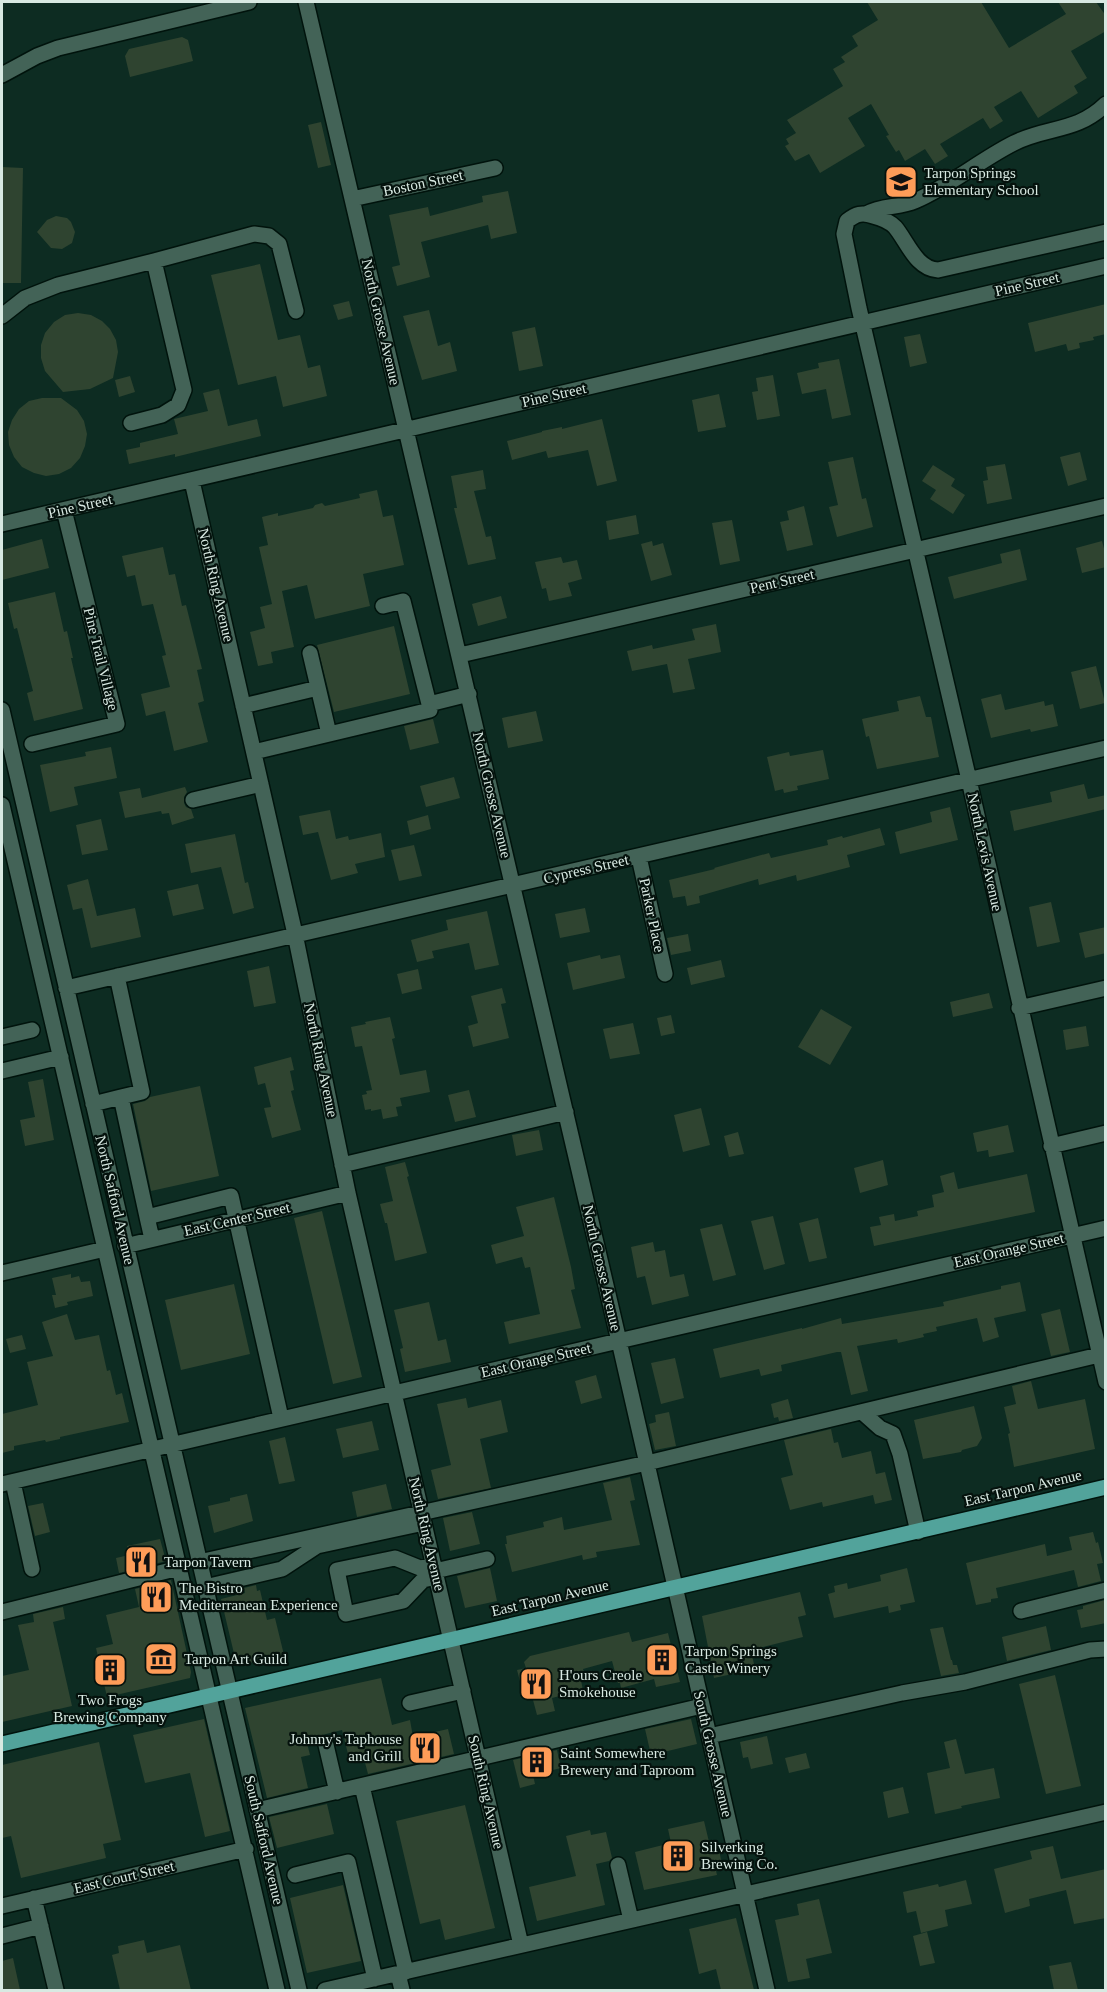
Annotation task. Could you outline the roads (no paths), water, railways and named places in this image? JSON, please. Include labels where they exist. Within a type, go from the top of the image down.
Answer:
[{"type":"main road","name":"East Tarpon Avenue","points":[[2,1744],[1106,1487]]},
{"type":"street","points":[[2,75],[37,56],[58,48],[249,2]]},
{"type":"street","name":"North Grosse Avenue","points":[[306,2],[469,694],[675,1588]]},
{"type":"street","points":[[866,213],[915,201],[1012,144],[1074,125],[1092,116],[1106,104]]},
{"type":"street","name":"Boston Street","points":[[352,199],[495,168]]},
{"type":"street","points":[[866,213],[894,226],[920,262],[933,270],[1106,232]]},
{"type":"street","name":"North Levis Avenue","points":[[866,213],[855,215],[847,221],[844,234],[1106,1382]]},
{"type":"street","points":[[2,316],[25,298],[58,285],[254,234],[269,237],[279,243],[296,311]]},
{"type":"street","points":[[130,423],[162,416],[178,405],[184,390],[154,261]]},
{"type":"street","name":"Pine Street","points":[[2,524],[1106,266]]},
{"type":"street","name":"North Ring Avenue","points":[[192,480],[295,934],[348,1193],[451,1639]]},
{"type":"street","name":"Pent Street","points":[[459,655],[1106,506]]},
{"type":"street","name":"Pine Trail Village","points":[[32,744],[117,724],[64,510]]},
{"type":"street","points":[[254,752],[430,710],[403,601],[383,606]]},
{"type":"street","points":[[310,652],[329,734]]},
{"type":"street","points":[[243,706],[318,688]]},
{"type":"street","points":[[429,704],[469,694]]},
{"type":"street","name":"North Safford Avenue","points":[[2,710],[229,1690]]},
{"type":"street","name":"Cypress Street","points":[[66,988],[1106,748]]},
{"type":"street","points":[[193,800],[261,784]]},
{"type":"street","name":"North Safford Avenue","points":[[2,810],[209,1695]]},
{"type":"street","name":"Parker Place","points":[[639,857],[664,974]]},
{"type":"street","points":[[93,1104],[142,1092],[117,976]]},
{"type":"street","points":[[1019,1008],[1106,988]]},
{"type":"street","points":[[2,1037],[32,1030]]},
{"type":"street","points":[[2,1071],[61,1057]]},
{"type":"street","points":[[121,1097],[152,1239]]},
{"type":"street","points":[[342,1165],[566,1112]]},
{"type":"street","points":[[1051,1146],[1106,1133]]},
{"type":"street","name":"East Center Street","points":[[125,1246],[348,1193]]},
{"type":"street","points":[[147,1216],[231,1196],[281,1418]]},
{"type":"street","name":"East Orange Street","points":[[7,1483],[1106,1228]]},
{"type":"street","points":[[2,1273],[105,1249]]},
{"type":"street","points":[[205,1587],[282,1569],[317,1546],[423,1517],[1099,1355]]},
{"type":"street","points":[[862,1412],[880,1428],[893,1434],[900,1454],[918,1532]]},
{"type":"street","points":[[7,1483],[32,1569]]},
{"type":"street","points":[[199,1562],[423,1517]]},
{"type":"street","points":[[435,1571],[395,1558],[337,1570],[346,1614],[403,1601],[435,1571],[487,1558]]},
{"type":"street","points":[[2,1612],[179,1568]]},
{"type":"street","name":"South Grosse Avenue","points":[[675,1588],[767,1990]]},
{"type":"street","points":[[1021,1611],[1106,1590]]},
{"type":"street","name":"South Ring Avenue","points":[[451,1639],[521,1945]]},
{"type":"street","points":[[709,1736],[902,1693],[965,1682],[1090,1650],[1106,1649]]},
{"type":"street","name":"South Safford Avenue","points":[[229,1690],[299,1990]]},
{"type":"street","points":[[410,1703],[463,1691]]},
{"type":"street","name":"South Safford Avenue","points":[[209,1695],[277,1990]]},
{"type":"street","points":[[257,1810],[702,1706]]},
{"type":"street","points":[[326,1744],[337,1792]]},
{"type":"street","points":[[362,1786],[402,1973],[402,1990]]},
{"type":"street","points":[[325,1990],[1106,1812]]},
{"type":"street","name":"East Court Street","points":[[2,1906],[246,1849]]},
{"type":"street","points":[[296,1875],[348,1862],[375,1979]]},
{"type":"street","points":[[618,1865],[631,1920]]},
{"type":"street","points":[[34,1898],[56,1990]]},
{"type":"street","points":[[2,1935],[41,1926]]},
{"type":"place","name":"Tarpon Springs Elementary School","points":[[901,182]]},
{"type":"place","name":"Tarpon Tavern","points":[[141,1562]]},
{"type":"place","name":"The Bistro Mediterranean Experience","points":[[156,1597]]},
{"type":"place","name":"Tarpon Art Guild","points":[[161,1659]]},
{"type":"place","name":"Tarpon Springs Castle Winery","points":[[662,1660]]},
{"type":"place","name":"Two Frogs Brewing Company","points":[[110,1670]]},
{"type":"place","name":"H'ours Creole Smokehouse","points":[[536,1684]]},
{"type":"place","name":"Johnny's Taphouse and Grill","points":[[425,1748]]},
{"type":"place","name":"Saint Somewhere Brewery and Taproom","points":[[537,1762]]},
{"type":"place","name":"Silverking Brewing Co.","points":[[678,1856]]}]
